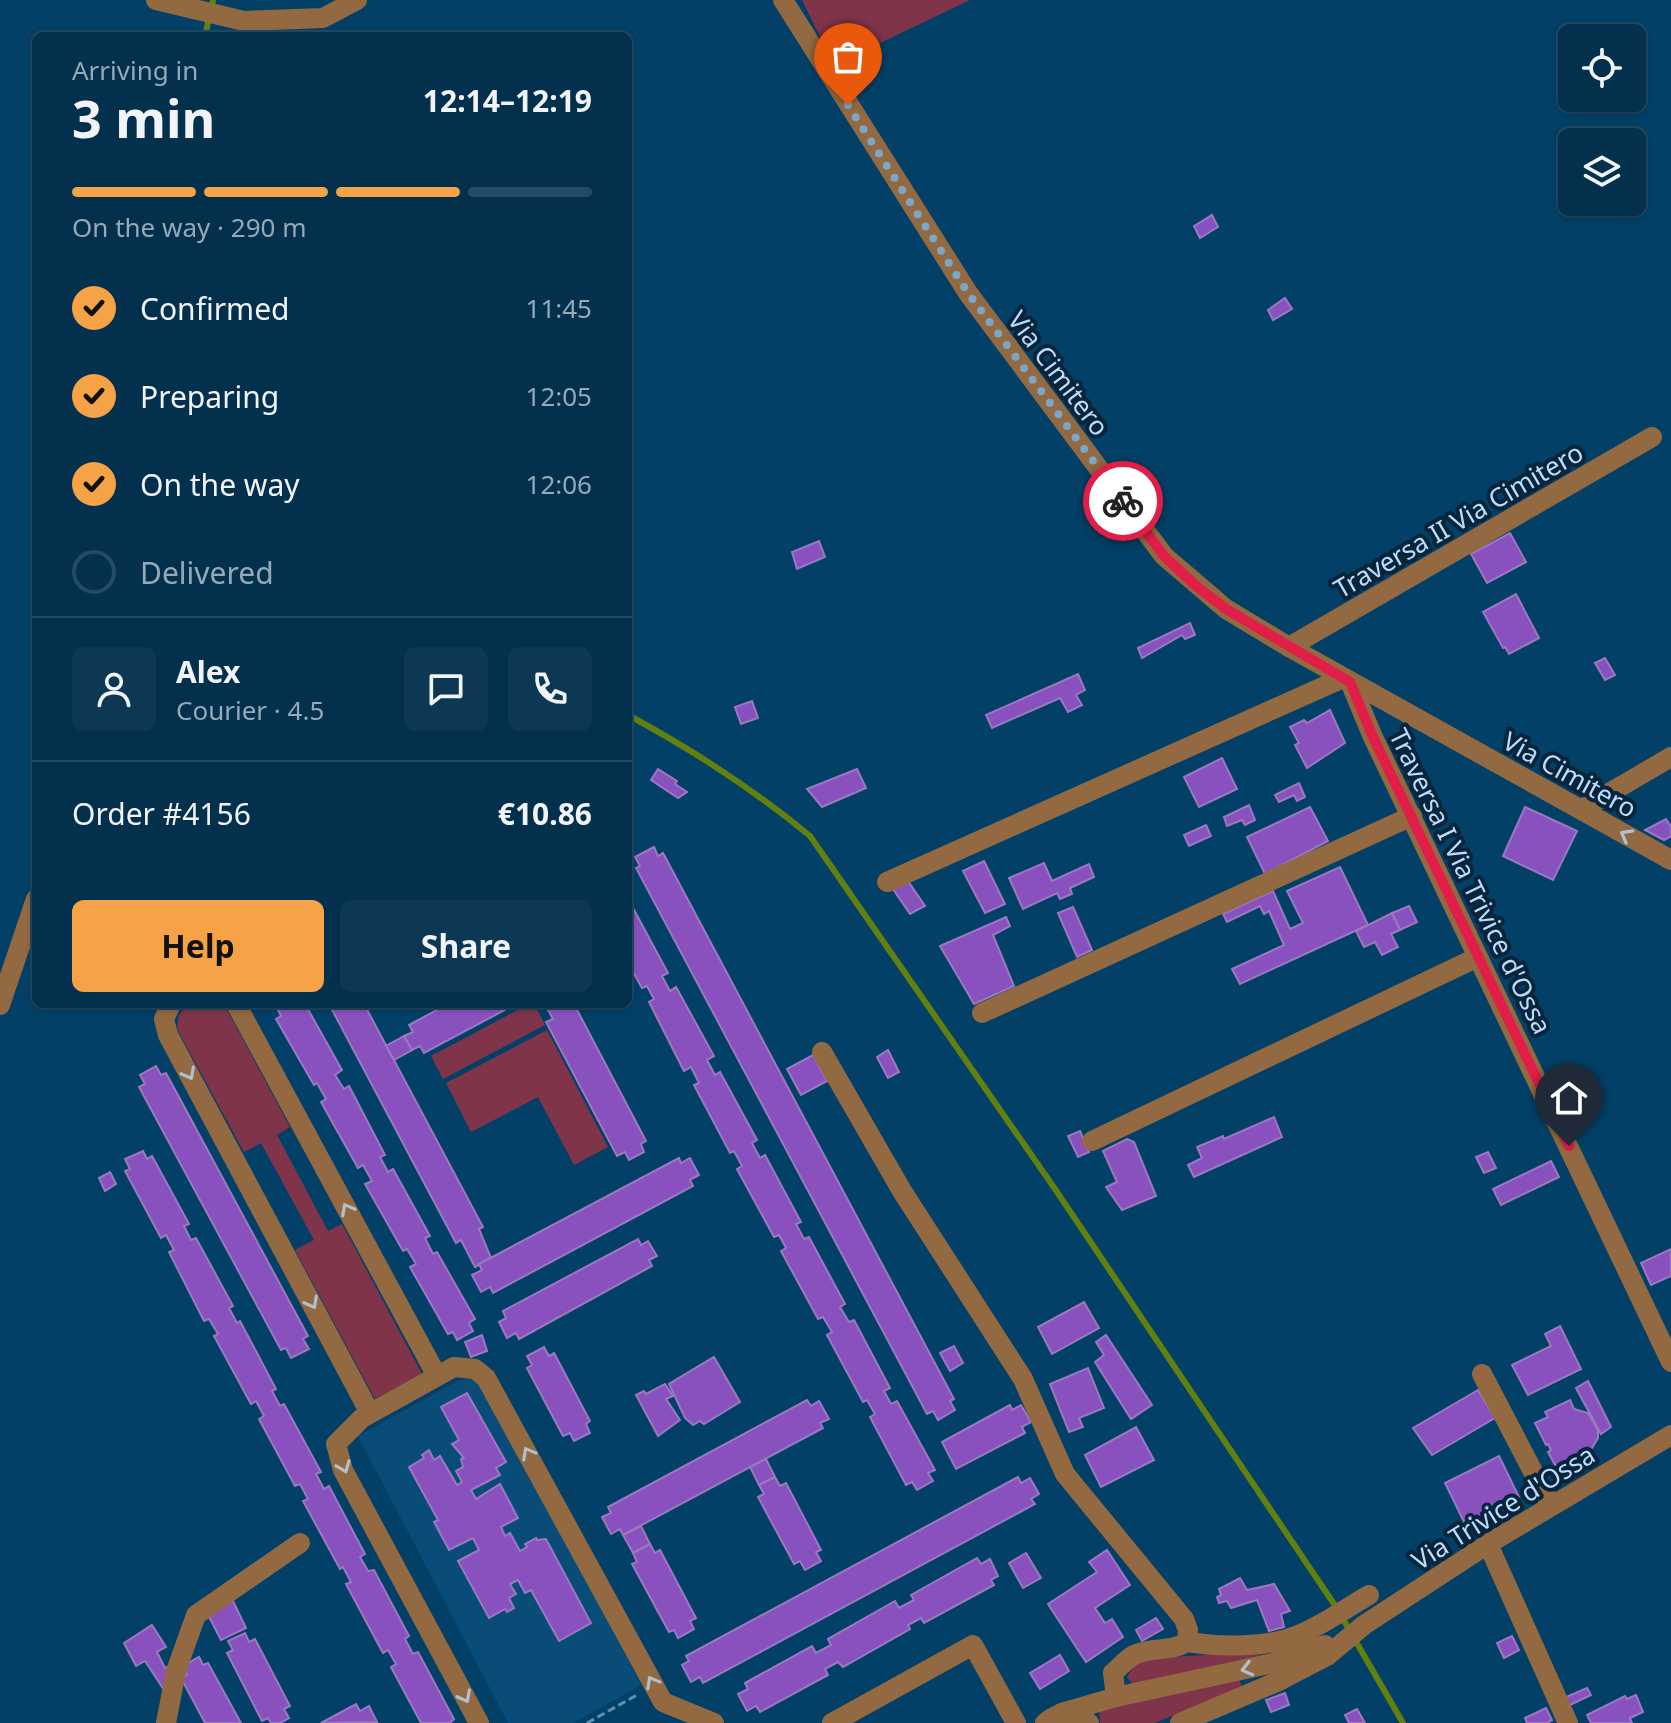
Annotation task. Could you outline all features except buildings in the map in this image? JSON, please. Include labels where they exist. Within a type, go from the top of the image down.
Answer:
[{"type":"street","points":[[162,1],[244,21],[323,18],[357,0]]},
{"type":"street","name":"Via Cimitero","points":[[783,0],[968,293],[1164,556],[1226,609],[1289,647],[1671,860]]},
{"type":"street","name":"Traversa II Via Cimitero","points":[[1289,647],[1652,437]]},
{"type":"street","points":[[887,882],[1347,680]]},
{"type":"street","name":"Traversa I Via Trivice d'Ossa","points":[[1347,680],[1671,1362]]},
{"type":"street","points":[[1582,809],[1671,757]]},
{"type":"street","points":[[982,1013],[1412,816]]},
{"type":"street","points":[[0,1005],[32,911]]},
{"type":"street","points":[[1092,1141],[1478,957]]},
{"type":"street","points":[[169,1008],[164,1019],[168,1035],[370,1413]]},
{"type":"street","points":[[238,1008],[437,1376]]},
{"type":"street","points":[[822,1052],[902,1191],[1023,1379],[1065,1474],[1184,1619],[1188,1630],[1187,1642]]},
{"type":"street","points":[[479,1723],[343,1470],[336,1444],[370,1413],[454,1367],[475,1369],[486,1378],[663,1702],[714,1723]]},
{"type":"street","points":[[1482,1374],[1551,1506]]},
{"type":"street","name":"Via Trivice d'Ossa","points":[[1324,1651],[1488,1544],[1671,1435]]},
{"type":"street","points":[[166,1723],[176,1671],[196,1615],[300,1543]]},
{"type":"street","points":[[1488,1544],[1568,1723]]},
{"type":"street","points":[[1116,1697],[1113,1673],[1132,1656],[1149,1650],[1175,1649],[1187,1642],[1211,1646],[1275,1642],[1297,1636],[1361,1599]]},
{"type":"street","points":[[832,1723],[973,1645],[1016,1723]]},
{"type":"street","points":[[1050,1719],[1116,1697],[1324,1651]]},
{"type":"street","points":[[1180,1723],[1279,1681],[1324,1651]]},
{"type":"street","points":[[1050,1719],[1076,1714],[1089,1723]]},
{"type":"path","points":[[587,1723],[654,1685]]},
{"type":"shaded area","points":[[802,0],[970,0],[834,65]]},
{"type":"shaded area","points":[[185,1008],[227,1010],[290,1127],[277,1135],[328,1231],[342,1224],[422,1374],[375,1399],[295,1250],[314,1240],[261,1143],[244,1152],[177,1029],[179,1015]]},
{"type":"shaded area","points":[[521,1008],[536,1008],[545,1025],[443,1079],[431,1056]]},
{"type":"shaded area","points":[[547,1030],[608,1147],[574,1165],[538,1097],[471,1132],[446,1083]]},
{"type":"shaded area","points":[[469,1378],[479,1384],[501,1418],[641,1685],[573,1723],[508,1723],[358,1436],[459,1380]]},
{"type":"shaded area","points":[[1278,1651],[1133,1685],[1127,1677],[1135,1664],[1153,1658]]},
{"type":"shaded area","points":[[1239,1679],[1242,1687],[1155,1723],[1100,1723],[1099,1708]]},
{"type":"waterway","points":[[206,32],[213,0]]},
{"type":"waterway","points":[[632,717],[722,771],[810,836],[1055,1189],[1336,1607],[1403,1723]]},
{"type":"way so far","points":[[848,105],[968,293],[1123,501]]},
{"type":"route","points":[[1123,501],[1164,556],[1195,585],[1226,609],[1350,682],[1372,735],[1569,1146]]}]
